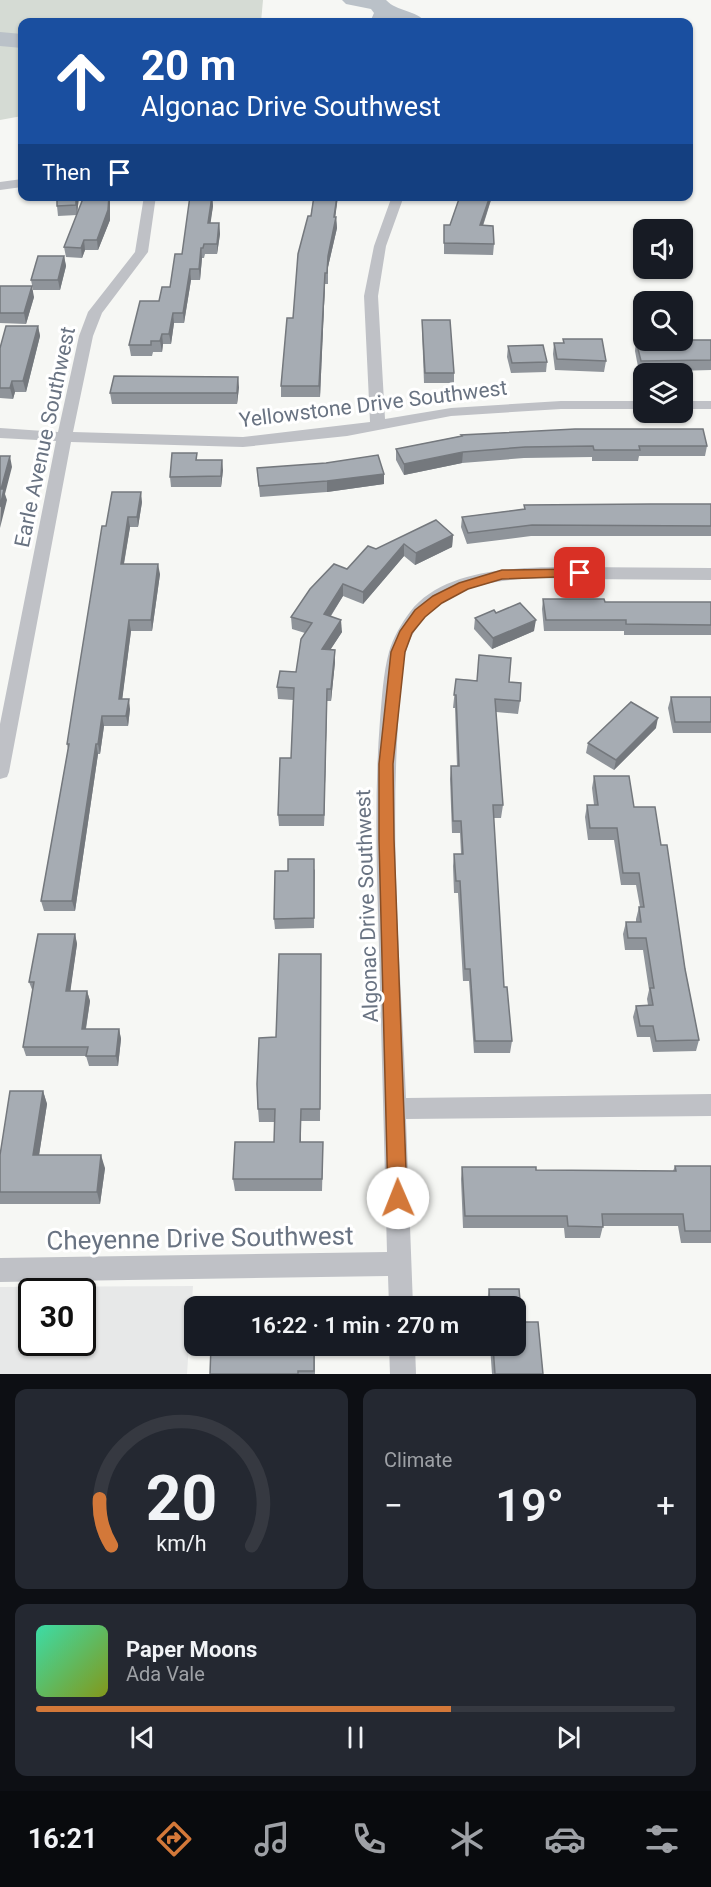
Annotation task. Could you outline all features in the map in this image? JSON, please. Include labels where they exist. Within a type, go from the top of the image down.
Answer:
[{"type":"street","points":[[0,186],[18,184]]},
{"type":"street","name":"Earle Avenue Southwest","points":[[0,771],[8,692],[86,336],[95,312],[141,252],[149,201]]},
{"type":"street","points":[[378,425],[371,296],[380,246],[396,201]]},
{"type":"street","name":"Yellowstone Drive Southwest","points":[[0,433],[64,438],[243,442],[378,425],[451,412],[561,405],[633,405]]},
{"type":"street","points":[[693,405],[711,405]]},
{"type":"street","name":"Algonac Drive Southwest","points":[[396,1109],[386,839],[386,764],[395,669],[398,652],[406,631],[420,613],[437,599],[477,581],[502,575],[711,574]]},
{"type":"street","points":[[401,1296],[396,1109],[711,1105]]},
{"type":"street","name":"Cheyenne Drive Southwest","points":[[0,1269],[399,1264]]},
{"type":"street","points":[[402,1356],[403,1374]]},
{"type":"shaded area","points":[[0,0],[263,0],[261,18],[18,18],[18,117],[0,120]]},
{"type":"shaded area","points":[[193,1286],[192,1296],[184,1296],[184,1356],[188,1356],[187,1374],[0,1374],[0,1287],[18,1287],[18,1356],[96,1356],[96,1287]]},
{"type":"building","points":[[57,201],[76,201],[76,205],[57,206]]},
{"type":"building","points":[[82,201],[109,201],[108,210],[97,240],[84,240],[81,248],[64,247]]},
{"type":"building","points":[[189,201],[211,201],[208,223],[219,223],[217,244],[204,244],[201,248],[199,269],[190,269],[183,313],[173,313],[169,334],[162,334],[160,341],[151,341],[151,345],[129,345],[140,301],[159,301],[162,287],[170,287],[175,254],[182,254]]},
{"type":"building","points":[[313,201],[336,201],[334,217],[336,217],[327,273],[325,273],[319,386],[281,386],[287,318],[293,318],[298,254],[308,216],[311,216]]},
{"type":"building","points":[[458,201],[488,201],[480,225],[493,226],[494,244],[444,243],[444,225],[450,225]]},
{"type":"building","points":[[38,256],[64,256],[58,280],[31,280]]},
{"type":"building","points":[[0,286],[32,286],[24,313],[0,313]]},
{"type":"building","points":[[422,320],[450,320],[454,373],[425,373]]},
{"type":"building","points":[[6,326],[38,326],[23,381],[12,381],[10,388],[0,388],[0,348]]},
{"type":"building","points":[[563,339],[602,339],[606,361],[557,359],[554,343],[564,343]]},
{"type":"building","points":[[693,340],[711,340],[711,360],[641,361],[638,351],[693,351]]},
{"type":"building","points":[[543,345],[547,362],[512,363],[508,346]]},
{"type":"building","points":[[114,376],[238,377],[237,393],[110,393]]},
{"type":"building","points":[[575,429],[703,429],[707,446],[639,446],[640,450],[594,450],[593,446],[525,447],[463,452],[404,464],[396,449],[461,435]]},
{"type":"building","points":[[172,453],[197,453],[196,460],[222,460],[221,476],[170,477]]},
{"type":"building","points":[[378,455],[384,474],[259,486],[257,468],[326,463]]},
{"type":"building","points":[[0,456],[10,456],[1,489],[4,489],[0,507]]},
{"type":"building","points":[[112,492],[141,492],[137,517],[128,517],[121,564],[158,564],[151,620],[129,620],[119,699],[129,699],[126,716],[102,716],[72,901],[41,901],[69,744],[67,744],[102,526],[106,526]]},
{"type":"building","points":[[711,504],[711,526],[532,525],[468,533],[462,517],[525,509],[524,505]]},
{"type":"building","points":[[436,520],[453,535],[416,553],[404,544],[363,592],[343,584],[324,614],[341,620],[322,649],[335,650],[331,689],[327,689],[324,815],[278,815],[280,758],[291,758],[294,688],[277,687],[280,671],[296,672],[301,639],[312,623],[291,617],[310,589],[334,564],[347,569],[368,546],[376,549]]},
{"type":"building","points":[[543,599],[604,599],[605,602],[711,602],[711,625],[626,624],[626,620],[546,620]]},
{"type":"building","points":[[520,603],[536,620],[493,638],[475,618],[494,610],[496,613]]},
{"type":"building","points":[[479,655],[511,658],[509,682],[521,683],[520,701],[495,699],[503,805],[493,805],[504,987],[507,987],[512,1041],[475,1041],[470,969],[465,969],[460,881],[456,881],[454,854],[463,854],[461,821],[453,821],[451,766],[459,766],[456,695],[454,695],[456,679],[477,681]]},
{"type":"building","points":[[671,697],[711,697],[711,722],[675,722]]},
{"type":"building","points":[[631,702],[658,718],[616,760],[588,743]]},
{"type":"building","points":[[594,776],[629,776],[634,807],[655,807],[661,845],[667,845],[685,969],[699,1040],[656,1041],[653,1026],[640,1026],[636,1006],[653,1005],[650,988],[654,988],[646,938],[628,938],[626,922],[641,922],[639,907],[644,907],[639,873],[623,873],[617,828],[590,828],[587,805],[598,805]]},
{"type":"building","points":[[288,859],[314,859],[314,918],[274,919],[275,871],[288,871]]},
{"type":"building","points":[[38,934],[75,934],[66,991],[87,991],[82,1029],[119,1029],[116,1056],[86,1056],[88,1047],[23,1047],[34,982],[29,982]]},
{"type":"building","points":[[279,954],[321,954],[320,1109],[301,1109],[300,1142],[323,1142],[322,1179],[233,1179],[235,1142],[274,1142],[275,1109],[258,1109],[257,1084],[259,1038],[276,1037]]},
{"type":"building","points":[[10,1091],[43,1091],[33,1155],[101,1155],[97,1192],[0,1192],[0,1155]]},
{"type":"building","points":[[675,1166],[711,1166],[711,1231],[685,1231],[683,1214],[602,1214],[603,1227],[568,1226],[567,1216],[465,1216],[462,1167],[676,1171]]},
{"type":"building","points":[[489,1289],[519,1289],[520,1296],[489,1296]]},
{"type":"building","points":[[526,1322],[538,1322],[543,1374],[495,1374],[494,1356],[526,1356]]},
{"type":"building","points":[[211,1356],[314,1356],[314,1371],[298,1371],[298,1374],[210,1374]]},
{"type":"waterway","points":[[353,0],[378,4],[385,12]]},
{"type":"waterway","points":[[382,18],[385,12]]},
{"type":"waterway","points":[[385,12],[402,18]]},
{"type":"waterway","points":[[0,39],[18,41]]},
{"type":"route","points":[[398,1198],[386,839],[387,737],[398,652],[406,631],[420,613],[449,592],[477,581],[502,575],[580,573]]}]
